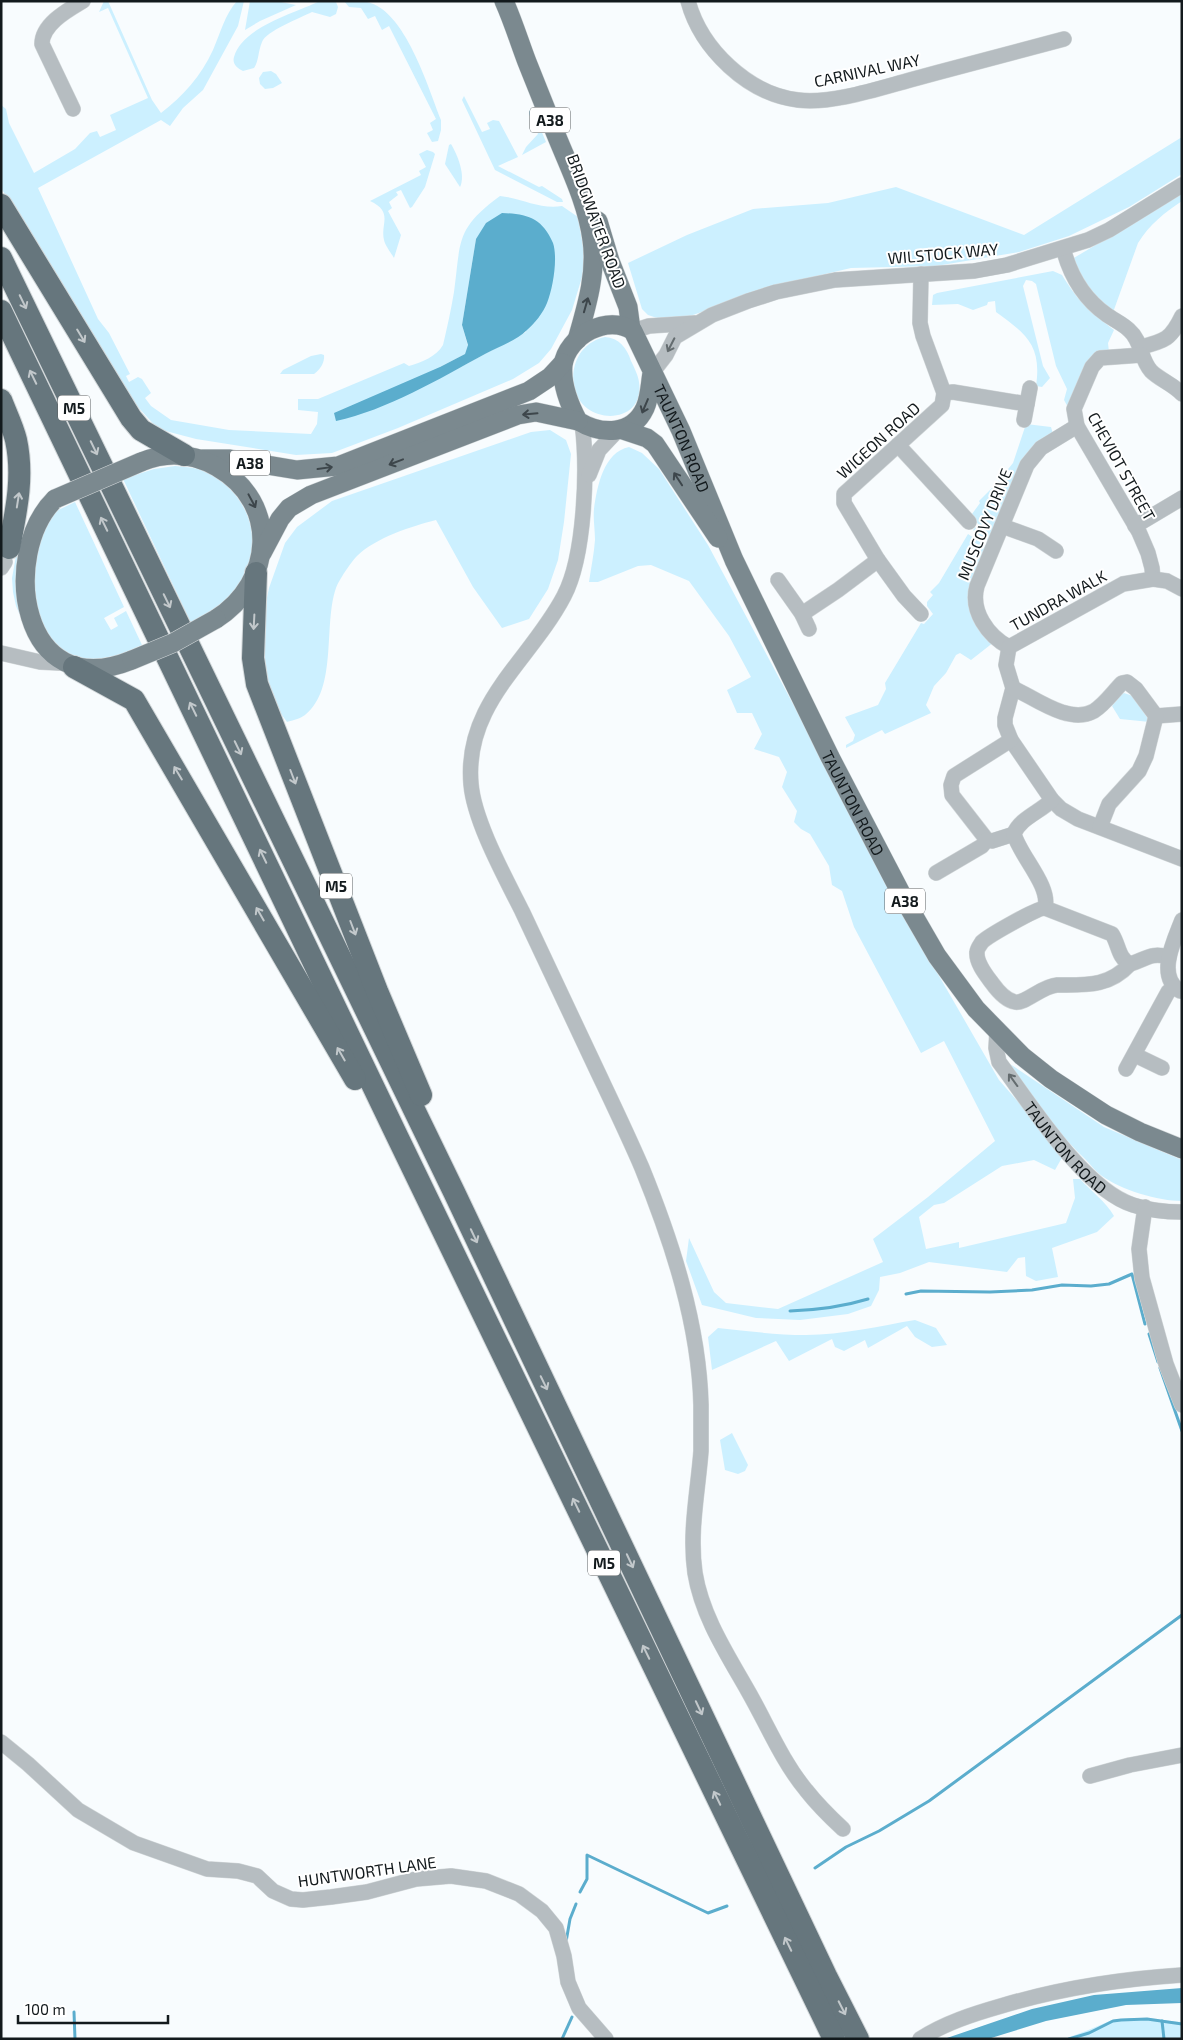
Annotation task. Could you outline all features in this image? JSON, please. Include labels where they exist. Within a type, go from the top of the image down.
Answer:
[{"type":"highway","name":"M5","points":[[1,205],[136,424],[152,437],[193,457]]},
{"type":"highway","name":"M5","points":[[1,258],[454,1192],[818,1982],[834,2039]]},
{"type":"highway","name":"M5","points":[[1,310],[398,1138],[818,1982],[858,2039]]},
{"type":"highway","points":[[1,400],[16,439],[20,468],[19,495],[5,559]]},
{"type":"highway","name":"M5","points":[[259,563],[253,658],[257,684],[377,991],[437,1133],[454,1192]]},
{"type":"highway","name":"M5","points":[[67,665],[134,700],[360,1086],[398,1138]]},
{"type":"main road","name":"BRIDGWATER ROAD","points":[[504,1],[588,218],[592,241],[592,270],[590,292],[577,340]]},
{"type":"main road","name":"BRIDGWATER ROAD","points":[[518,1],[628,307],[632,330]]},
{"type":"main road","name":"A38","points":[[193,457],[230,459],[298,470],[338,466],[529,391],[550,377],[563,363],[577,340],[587,331],[604,325],[620,326],[632,330],[652,373]]},
{"type":"main road","points":[[563,363],[565,391],[580,422]]},
{"type":"main road","points":[[620,430],[632,424],[645,408],[652,373]]},
{"type":"main road","name":"TAUNTON ROAD","points":[[652,373],[662,389],[681,431],[734,560],[830,757],[904,899],[937,956],[956,983],[997,1031],[1022,1056],[1077,1097],[1140,1132],[1182,1149]]},
{"type":"main road","name":"A38","points":[[259,563],[280,519],[289,508],[310,495],[518,415],[536,412],[580,422],[603,431],[620,430]]},
{"type":"main road","name":"TAUNTON ROAD","points":[[620,430],[647,438],[655,444],[734,560]]},
{"type":"main road","points":[[4,587],[5,559],[20,528],[34,512],[55,499],[140,462],[160,456],[193,457],[232,476],[247,492],[256,508],[261,526],[259,563],[243,597],[229,611],[173,643],[132,660],[98,669],[67,665],[44,655],[32,645],[16,627],[12,618]]},
{"type":"street","points":[[73,109],[42,44],[42,38],[50,26],[69,9],[83,1]]},
{"type":"street","name":"CARNIVAL WAY","points":[[688,1],[691,14],[704,37],[721,58],[758,87],[798,100],[830,99],[873,90],[1064,39]]},
{"type":"street","name":"WILSTOCK WAY","points":[[652,373],[666,356],[675,337],[712,315],[748,301],[809,284],[859,277],[982,269],[1007,265],[1088,240],[1109,230],[1182,185]]},
{"type":"street","points":[[1063,248],[1066,262],[1081,289],[1097,308],[1130,330],[1151,371],[1176,387],[1182,394]]},
{"type":"street","points":[[920,274],[920,323],[922,336],[944,393],[953,392],[1027,404]]},
{"type":"street","points":[[1142,351],[1169,338],[1182,316]]},
{"type":"street","name":"WILSTOCK WAY","points":[[632,330],[649,326],[697,323]]},
{"type":"street","name":"CHEVIOT STREET","points":[[1142,351],[1106,357],[1096,361],[1074,409],[1076,426],[1135,526],[1148,553],[1152,568],[1152,578]]},
{"type":"street","points":[[1024,420],[1030,388]]},
{"type":"street","name":"WIGEON ROAD","points":[[921,614],[904,596],[878,560],[847,511],[844,503],[844,494],[938,411],[942,405],[944,393]]},
{"type":"street","points":[[580,422],[585,448],[585,485],[579,539],[568,588],[546,626],[505,678],[483,714],[474,741],[470,785],[486,837],[608,1092],[641,1167],[678,1273],[697,1359],[701,1402],[701,1450],[693,1543],[695,1573],[701,1598],[724,1650],[782,1754],[804,1788],[843,1829]]},
{"type":"street","name":"MUSCOVY DRIVE","points":[[1009,647],[1000,642],[986,628],[974,602],[974,595],[1022,475],[1033,456],[1049,442],[1076,426]]},
{"type":"street","points":[[585,485],[599,450],[620,430]]},
{"type":"street","points":[[898,445],[967,513]]},
{"type":"street","points":[[1135,526],[1182,498]]},
{"type":"street","points":[[1002,526],[1038,539],[1056,551]]},
{"type":"street","points":[[802,614],[878,560]]},
{"type":"street","points":[[1152,578],[1167,581],[1182,589]]},
{"type":"street","name":"TUNDRA WALK","points":[[1009,647],[1116,587],[1152,578]]},
{"type":"street","points":[[778,580],[802,614],[809,629]]},
{"type":"street","points":[[1009,647],[1006,665],[1013,688],[1005,718],[1005,726],[1011,740],[1052,800],[1067,814],[1182,859]]},
{"type":"street","points":[[1,653],[40,662],[67,665]]},
{"type":"street","points":[[1013,688],[1061,711],[1081,715],[1095,710],[1122,683],[1127,682],[1136,689],[1156,716]]},
{"type":"street","points":[[1156,716],[1182,714]]},
{"type":"street","points":[[1100,827],[1109,804],[1139,771],[1146,756],[1156,716]]},
{"type":"street","points":[[1011,740],[954,776],[951,786],[952,795],[987,840],[992,841],[1014,834]]},
{"type":"street","points":[[1045,908],[1046,900],[1042,886],[1016,844],[1014,834],[1019,825],[1043,809],[1052,800]]},
{"type":"street","points":[[936,872],[982,846],[987,840]]},
{"type":"street","points":[[1130,964],[1120,955],[1117,942],[1112,934],[1045,908],[1037,910],[996,932],[982,942],[977,958],[998,990],[1015,1002],[1021,1002],[1046,986],[1074,986],[1107,981],[1117,977],[1130,964],[1152,955],[1159,954],[1169,957]]},
{"type":"street","points":[[1126,1069],[1168,992],[1175,986],[1169,957],[1182,920]]},
{"type":"street","name":"TAUNTON ROAD","points":[[997,1031],[996,1048],[1000,1062],[1082,1169],[1115,1196],[1133,1205],[1182,1212]]},
{"type":"street","points":[[1134,1055],[1162,1068]]},
{"type":"street","points":[[1146,1208],[1139,1249],[1142,1278],[1161,1349],[1182,1405]]},
{"type":"street","name":"HUNTWORTH LANE","points":[[1,1742],[78,1810],[134,1843],[207,1869],[238,1871],[257,1876],[273,1891],[291,1899],[303,1900],[367,1892],[416,1879],[451,1876],[486,1881],[519,1894],[542,1911],[556,1928],[564,1956],[568,1982],[579,2008],[606,2039]]},
{"type":"street","points":[[1090,1776],[1130,1765],[1182,1755]]},
{"type":"street","points":[[920,2039],[954,2021],[1050,1992],[1110,1981],[1182,1975]]},
{"type":"shaded area","points":[[104,1],[108,1],[152,100],[161,113],[177,100],[197,77],[213,50],[229,12],[237,1],[244,1],[238,26],[203,90],[183,108],[170,126],[161,120],[38,188],[98,319],[109,333],[130,374],[126,376],[129,382],[138,377],[142,379],[151,393],[145,398],[151,406],[171,420],[229,430],[311,434],[317,424],[318,412],[298,410],[298,399],[318,399],[404,363],[409,366],[424,361],[440,349],[443,345],[450,312],[463,237],[475,218],[500,196],[539,205],[562,206],[578,217],[586,264],[572,310],[551,349],[539,363],[513,379],[398,428],[332,453],[296,455],[196,439],[158,429],[127,395],[67,292],[1,188],[1,105],[6,109],[9,123],[34,173],[75,149],[90,133],[97,131],[100,137],[116,130],[110,115],[148,98],[108,8],[99,12]],"holes":[[[476,239],[526,332],[442,377],[440,367],[465,354],[468,346],[462,325]]]},
{"type":"shaded area","points":[[250,1],[276,1],[296,5],[245,30]]},
{"type":"shaded area","points":[[320,1],[336,2],[338,7],[336,14],[330,17],[312,12],[284,25],[262,42],[254,68],[243,71],[236,66],[234,57],[239,46],[247,37],[271,22]]},
{"type":"shaded area","points":[[344,1],[364,1],[381,8],[393,19],[404,34],[422,70],[441,120],[438,141],[432,142],[427,133],[433,130],[430,123],[436,119],[389,26],[382,30],[375,16],[368,19],[361,8],[349,7]]},
{"type":"shaded area","points":[[271,71],[276,74],[282,83],[273,88],[265,89],[260,84],[259,78],[263,72]]},
{"type":"shaded area","points":[[464,96],[482,132],[490,129],[487,123],[493,120],[499,121],[518,157],[498,166],[539,187],[542,186],[562,199],[563,202],[557,202],[495,170],[462,100]]},
{"type":"shaded area","points":[[532,109],[546,142],[522,155],[526,147],[538,134],[529,114],[529,111]]},
{"type":"shaded area","points":[[1182,137],[1182,174],[1129,207],[1069,236],[1019,252],[936,266],[851,268],[783,284],[690,316],[660,319],[648,315],[642,309],[628,263],[687,235],[753,209],[828,203],[896,187],[1024,235]]},
{"type":"shaded area","points":[[451,144],[461,171],[462,182],[460,187],[445,164],[449,145]]},
{"type":"shaded area","points":[[427,150],[435,154],[425,187],[412,207],[410,208],[401,190],[396,192],[398,195],[389,202],[392,208],[388,211],[401,235],[394,258],[384,240],[384,214],[382,209],[370,201],[421,175],[419,171],[426,167],[419,154]]},
{"type":"shaded area","points":[[1182,194],[1182,201],[1158,219],[1138,243],[1111,318],[1067,262]]},
{"type":"shaded area","points":[[1053,271],[1062,275],[1085,306],[1114,330],[1108,343],[1109,352],[1070,411],[1064,400],[1067,389],[1056,366],[1036,284],[1026,280],[1023,286],[1043,366],[1050,378],[1042,387],[1036,386],[1036,360],[1030,342],[1016,327],[996,312],[995,301],[988,302],[987,305],[973,310],[958,304],[932,305],[933,295],[937,293]]},
{"type":"shaded area","points":[[605,337],[614,339],[625,348],[639,382],[639,396],[633,407],[623,413],[612,416],[599,414],[588,409],[579,399],[573,377],[579,355],[590,344]]},
{"type":"shaded area","points":[[324,355],[323,363],[314,374],[280,374],[283,370],[311,356]]},
{"type":"shaded area","points":[[1026,424],[1051,427],[1053,434],[1045,440],[992,542],[980,537],[973,530],[978,524],[972,514],[980,503],[979,501],[1013,463]]},
{"type":"shaded area","points":[[550,430],[566,440],[571,454],[564,522],[558,560],[548,589],[529,619],[502,628],[473,587],[436,520],[384,538],[357,556],[340,580],[332,603],[328,656],[322,689],[315,704],[305,715],[287,722],[268,696],[258,640],[269,588],[285,543],[297,527],[332,501],[531,432]]},
{"type":"shaded area","points":[[629,447],[642,453],[659,469],[708,545],[931,962],[999,1080],[1064,1154],[1055,1170],[1034,1160],[1002,1166],[944,1203],[934,1205],[919,1217],[926,1249],[959,1242],[959,1248],[1066,1223],[1075,1198],[1073,1179],[1080,1179],[1114,1216],[1097,1232],[1052,1248],[1058,1277],[1036,1281],[1026,1276],[1025,1257],[1018,1258],[1007,1272],[929,1262],[900,1273],[880,1277],[879,1290],[871,1306],[848,1314],[800,1320],[756,1318],[702,1305],[686,1261],[689,1238],[714,1292],[726,1303],[778,1309],[883,1262],[873,1239],[928,1197],[995,1141],[944,1041],[921,1053],[854,927],[842,891],[832,885],[829,866],[810,834],[794,822],[797,811],[782,787],[787,772],[779,757],[754,749],[762,734],[752,713],[737,713],[727,690],[751,677],[729,636],[689,581],[651,565],[638,566],[598,582],[589,582],[595,540],[594,509],[597,490],[603,471],[613,456],[620,450]]},
{"type":"shaded area","points":[[175,466],[201,470],[217,478],[230,489],[241,502],[248,517],[252,533],[252,550],[249,566],[241,582],[225,600],[191,623],[123,479],[154,469]]},
{"type":"shaded area","points":[[75,502],[124,607],[104,618],[111,630],[118,626],[114,618],[126,611],[142,645],[119,655],[92,660],[78,659],[42,643],[22,620],[16,606],[12,578],[16,556],[52,513]]},
{"type":"shaded area","points":[[968,534],[989,548],[973,593],[994,642],[971,660],[960,653],[956,655],[946,673],[934,686],[926,705],[931,713],[885,734],[882,730],[846,748],[846,745],[853,741],[855,735],[845,717],[878,705],[886,689],[885,683],[921,623],[924,624],[933,614],[927,606],[927,602],[933,595],[930,592],[939,583]]},
{"type":"shaded area","points":[[1124,693],[1133,696],[1150,722],[1120,719],[1112,706]]},
{"type":"shaded area","points":[[1010,1064],[1104,1127],[1182,1160],[1182,1201],[1140,1194],[1119,1186],[1100,1174],[1055,1126]]},
{"type":"shaded area","points":[[915,1320],[936,1328],[947,1345],[932,1347],[915,1337],[907,1326],[868,1348],[865,1340],[844,1351],[835,1347],[832,1339],[789,1361],[776,1341],[712,1370],[708,1337],[718,1328],[762,1333],[820,1335]]},
{"type":"shaded area","points":[[732,1433],[748,1465],[745,1471],[738,1474],[725,1470],[720,1440]]},
{"type":"shaded area","points":[[1131,2018],[1182,2022],[1182,2039],[1064,2039],[1112,2020]]},
{"type":"water","points":[[502,213],[527,216],[533,219],[544,228],[553,243],[555,265],[553,281],[547,303],[538,318],[523,334],[507,344],[431,383],[393,402],[336,421],[334,413],[440,367],[465,354],[468,345],[462,325],[476,239],[486,223]]},
{"type":"water","points":[[1182,1988],[1182,2003],[1126,2005],[1046,2021],[988,2039],[944,2039],[1032,2009],[1094,1995]]},
{"type":"waterway","points":[[906,1294],[921,1291],[990,1292],[1032,1290],[1062,1285],[1091,1286],[1109,1284],[1132,1274],[1145,1324]]},
{"type":"waterway","points":[[790,1311],[829,1308],[868,1299]]},
{"type":"waterway","points":[[1149,1334],[1158,1362]]},
{"type":"waterway","points":[[1160,1368],[1182,1431]]},
{"type":"waterway","points":[[815,1868],[846,1847],[879,1831],[929,1801],[1182,1615]]},
{"type":"waterway","points":[[580,1892],[587,1879],[587,1855],[708,1913],[727,1906]]},
{"type":"waterway","points":[[566,1942],[570,1919],[576,1904]]},
{"type":"waterway","points":[[74,2012],[75,2039]]},
{"type":"waterway","points":[[562,2039],[572,2017]]},
{"type":"waterway","points":[[1069,2039],[1089,2033],[1113,2021],[1147,2019],[1182,2024]]},
{"type":"waterway","points":[[1162,2021],[1164,2039]]}]
